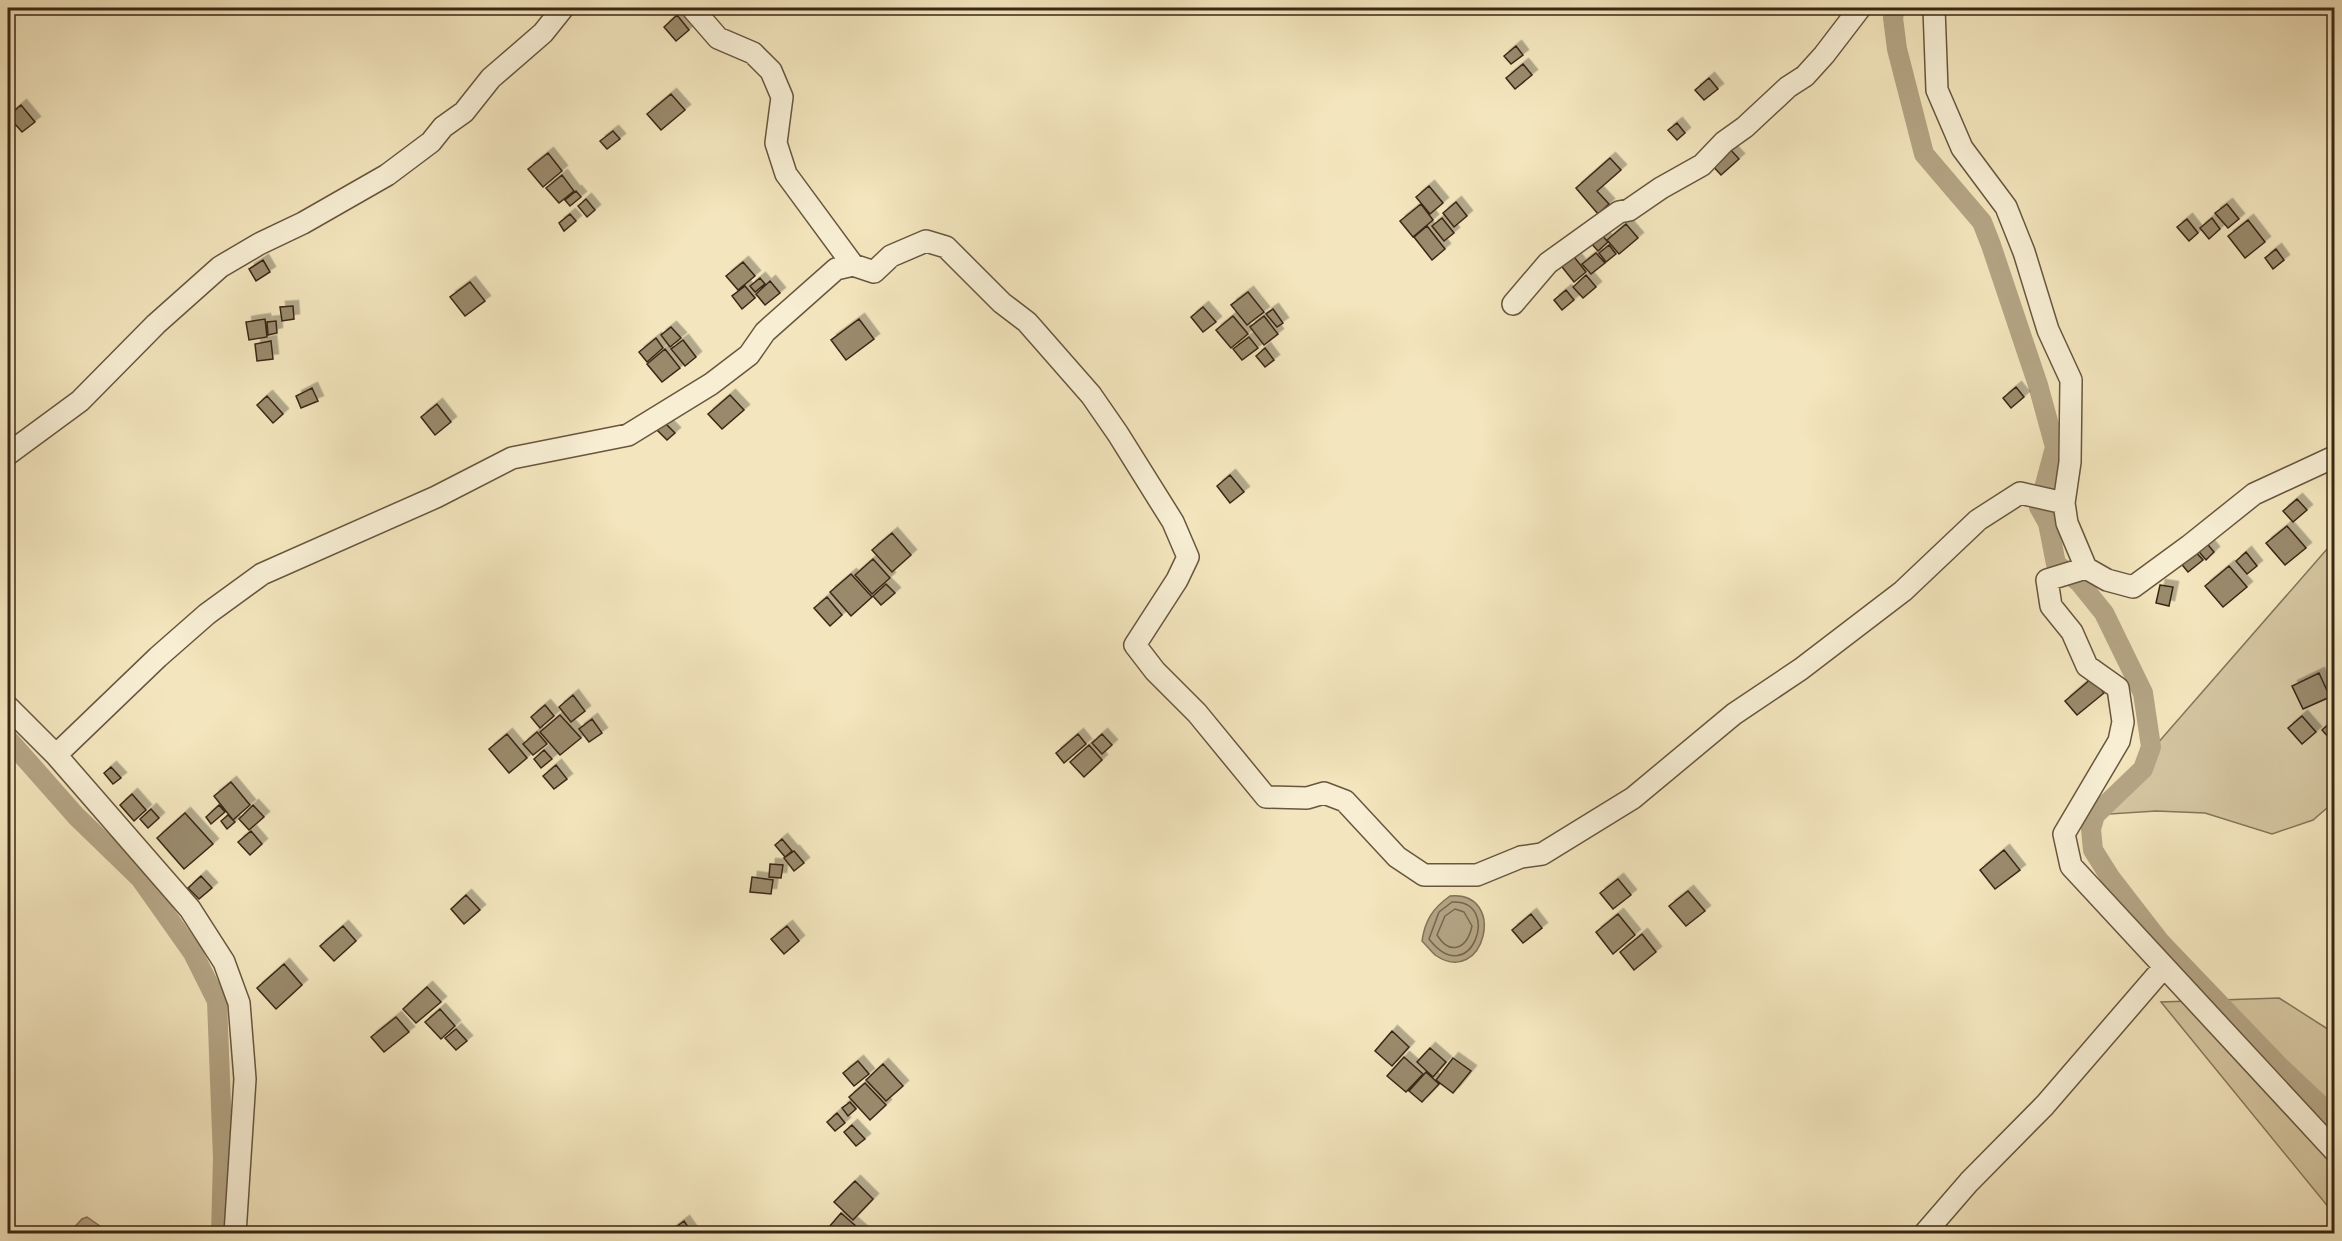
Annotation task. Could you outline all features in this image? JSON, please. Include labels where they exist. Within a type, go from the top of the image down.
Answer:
[{"type":"street","points":[[8,454],[80,401],[156,324],[220,267],[387,175],[431,142],[443,127],[464,112],[491,78],[543,33],[563,8]]},
{"type":"street","points":[[692,8],[718,38],[753,53],[771,70],[782,97],[776,143],[786,174],[853,265]]},
{"type":"street","points":[[1513,304],[1548,263],[1619,212],[1629,210],[1661,188],[1702,165],[1724,142],[1745,127],[1788,87],[1805,76],[1860,8]]},
{"type":"street","points":[[1934,8],[1937,90],[1962,148],[2006,207],[2024,252],[2048,330],[2071,380],[2070,462],[2064,504],[2067,523],[2086,568],[2107,580],[2133,587],[2254,494],[2334,457]]},
{"type":"street","points":[[56,755],[182,635],[262,574],[436,497],[512,458],[628,435],[711,384],[748,355],[765,332],[836,269],[853,265],[874,272],[891,256],[926,241],[946,247],[1002,303],[1027,322],[1091,395],[1173,522],[1188,557],[1178,580],[1135,645],[1155,671],[1197,714],[1266,797],[1307,798],[1324,793],[1345,801],[1397,857],[1424,875],[1477,875],[1521,858],[1542,854],[1633,798],[1734,714],[1801,669],[1903,591],[1978,520],[2020,494],[2064,504]]},
{"type":"street","points":[[2086,568],[2047,580],[2051,606],[2072,632],[2087,666],[2118,688],[2123,722],[2119,741],[2064,834],[2071,867],[2334,1150]]},
{"type":"street","points":[[8,707],[56,755],[190,909],[224,962],[239,1003],[245,1079],[235,1233]]},
{"type":"street","points":[[1924,1233],[1969,1182],[2045,1105],[2164,967]]},
{"type":"shaded area","points":[[2334,541],[2334,802],[2313,820],[2272,834],[2205,813],[2156,811],[2095,815]]},
{"type":"shaded area","points":[[2279,998],[2334,1033],[2334,1214],[2161,1002]]},
{"type":"water","points":[[1450,896],[1468,898],[1479,907],[1484,921],[1483,936],[1477,950],[1467,959],[1452,962],[1435,955],[1422,941],[1431,915]]},
{"type":"water","points":[[87,1217],[110,1233],[69,1233],[82,1219]]},
{"type":"building","points":[[677,15],[689,30],[676,41],[664,27]]},
{"type":"building","points":[[1516,46],[1523,55],[1511,64],[1504,56]]},
{"type":"building","points":[[1523,64],[1532,75],[1515,89],[1506,78]]},
{"type":"building","points":[[1709,78],[1718,89],[1704,100],[1695,90]]},
{"type":"building","points":[[671,94],[685,110],[661,130],[647,114]]},
{"type":"building","points":[[21,105],[35,122],[22,132],[8,116]]},
{"type":"building","points":[[1677,123],[1685,133],[1677,140],[1668,130]]},
{"type":"building","points":[[613,131],[620,139],[607,149],[600,141]]},
{"type":"building","points":[[1729,148],[1739,159],[1721,175],[1711,164]]},
{"type":"building","points":[[548,153],[562,171],[543,187],[528,169]]},
{"type":"building","points":[[1610,158],[1621,170],[1597,191],[1609,204],[1598,214],[1576,188]]},
{"type":"building","points":[[562,175],[574,191],[559,203],[546,188]]},
{"type":"building","points":[[1429,186],[1443,203],[1430,214],[1416,197]]},
{"type":"building","points":[[576,191],[581,197],[570,206],[565,200]]},
{"type":"building","points":[[586,199],[595,210],[587,217],[578,206]]},
{"type":"building","points":[[1456,202],[1467,216],[1454,227],[1443,213]]},
{"type":"building","points":[[1421,204],[1433,220],[1413,237],[1400,221]]},
{"type":"building","points":[[2227,204],[2239,219],[2228,228],[2215,213]]},
{"type":"building","points":[[570,214],[576,221],[564,231],[559,223]]},
{"type":"building","points":[[1442,218],[1454,233],[1444,241],[1432,226]]},
{"type":"building","points":[[2212,218],[2220,229],[2209,239],[2200,228]]},
{"type":"building","points":[[2187,219],[2198,233],[2189,241],[2177,227]]},
{"type":"building","points":[[2248,220],[2265,242],[2245,258],[2228,236]]},
{"type":"building","points":[[1626,224],[1638,238],[1619,254],[1607,240]]},
{"type":"building","points":[[1427,226],[1445,249],[1432,260],[1414,237]]},
{"type":"building","points":[[1599,232],[1608,242],[1598,251],[1588,240]]},
{"type":"building","points":[[1609,245],[1616,254],[1606,262],[1599,253]]},
{"type":"building","points":[[2276,249],[2284,260],[2273,269],[2265,258]]},
{"type":"building","points":[[1571,253],[1586,272],[1574,282],[1559,263]]},
{"type":"building","points":[[1596,253],[1605,263],[1591,274],[1582,264]]},
{"type":"building","points":[[263,260],[270,272],[256,281],[249,269]]},
{"type":"building","points":[[743,262],[755,276],[738,290],[726,276]]},
{"type":"building","points":[[1586,275],[1596,287],[1583,298],[1573,287]]},
{"type":"building","points":[[760,278],[765,284],[755,292],[750,286]]},
{"type":"building","points":[[770,281],[780,293],[765,305],[756,294]]},
{"type":"building","points":[[470,282],[485,301],[465,316],[450,297]]},
{"type":"building","points":[[745,286],[755,298],[742,309],[732,296]]},
{"type":"building","points":[[1566,290],[1574,300],[1562,310],[1554,300]]},
{"type":"building","points":[[1248,292],[1264,312],[1247,325],[1231,305]]},
{"type":"building","points":[[293,306],[294,319],[282,321],[280,307]]},
{"type":"building","points":[[1203,307],[1216,322],[1203,332],[1191,317]]},
{"type":"building","points":[[1273,309],[1283,323],[1277,327],[1266,314]]},
{"type":"building","points":[[1233,316],[1248,334],[1231,348],[1216,330]]},
{"type":"building","points":[[1264,316],[1278,334],[1264,345],[1250,327]]},
{"type":"building","points":[[265,319],[267,337],[249,340],[246,322]]},
{"type":"building","points":[[859,319],[874,339],[846,360],[831,340]]},
{"type":"building","points":[[276,321],[277,333],[268,335],[267,322]]},
{"type":"building","points":[[671,327],[681,338],[670,347],[661,335]]},
{"type":"building","points":[[1249,337],[1258,348],[1242,360],[1233,349]]},
{"type":"building","points":[[656,338],[663,348],[647,362],[639,352]]},
{"type":"building","points":[[683,340],[696,357],[685,366],[671,349]]},
{"type":"building","points":[[271,341],[273,359],[257,361],[255,344]]},
{"type":"building","points":[[1265,348],[1274,360],[1265,367],[1256,356]]},
{"type":"building","points":[[665,349],[680,368],[662,382],[647,364]]},
{"type":"building","points":[[2016,387],[2024,397],[2011,408],[2003,398]]},
{"type":"building","points":[[312,388],[318,401],[301,408],[296,396]]},
{"type":"building","points":[[730,395],[744,410],[722,429],[708,414]]},
{"type":"building","points":[[267,396],[283,414],[273,423],[257,405]]},
{"type":"building","points":[[437,404],[451,422],[435,435],[421,417]]},
{"type":"building","points":[[664,422],[675,433],[667,440],[656,429]]},
{"type":"building","points":[[1230,475],[1244,492],[1230,503],[1217,486]]},
{"type":"building","points":[[2297,499],[2307,510],[2293,522],[2283,511]]},
{"type":"building","points":[[2287,526],[2306,548],[2285,565],[2266,543]]},
{"type":"building","points":[[892,533],[911,555],[892,572],[872,550]]},
{"type":"building","points":[[2204,540],[2214,552],[2206,560],[2195,547]]},
{"type":"building","points":[[2193,549],[2203,560],[2188,572],[2179,561]]},
{"type":"building","points":[[2246,552],[2257,566],[2247,574],[2236,561]]},
{"type":"building","points":[[873,559],[890,578],[872,594],[855,575]]},
{"type":"building","points":[[2229,566],[2247,587],[2223,607],[2205,586]]},
{"type":"building","points":[[851,574],[872,597],[851,616],[830,592]]},
{"type":"building","points":[[886,584],[895,593],[881,605],[873,596]]},
{"type":"building","points":[[2160,585],[2173,587],[2169,606],[2156,603]]},
{"type":"building","points":[[827,597],[842,615],[830,626],[814,608]]},
{"type":"building","points":[[2319,673],[2330,697],[2303,709],[2292,686]]},
{"type":"building","points":[[2092,678],[2104,693],[2077,715],[2065,701]]},
{"type":"building","points":[[573,695],[585,711],[571,722],[559,707]]},
{"type":"building","points":[[545,705],[554,716],[540,728],[531,717]]},
{"type":"building","points":[[560,715],[581,738],[560,755],[540,732]]},
{"type":"building","points":[[2302,716],[2316,732],[2302,744],[2288,728]]},
{"type":"building","points":[[592,719],[602,733],[589,742],[579,729]]},
{"type":"building","points":[[2334,719],[2334,743],[2322,730]]},
{"type":"building","points":[[537,732],[547,744],[533,755],[523,744]]},
{"type":"building","points":[[507,734],[527,758],[509,773],[489,749]]},
{"type":"building","points":[[1078,734],[1086,744],[1064,763],[1056,753]]},
{"type":"building","points":[[1102,734],[1112,745],[1102,754],[1092,743]]},
{"type":"building","points":[[1089,745],[1102,760],[1084,777],[1070,762]]},
{"type":"building","points":[[544,750],[552,759],[541,768],[534,759]]},
{"type":"building","points":[[556,765],[567,779],[554,789],[543,776]]},
{"type":"building","points":[[111,767],[121,778],[113,784],[104,773]]},
{"type":"building","points":[[231,782],[250,805],[233,820],[214,796]]},
{"type":"building","points":[[132,794],[146,810],[134,821],[120,805]]},
{"type":"building","points":[[219,805],[225,812],[211,824],[206,817]]},
{"type":"building","points":[[253,805],[264,817],[249,830],[239,819]]},
{"type":"building","points":[[151,809],[159,818],[148,828],[140,819]]},
{"type":"building","points":[[185,813],[213,844],[184,869],[157,838]]},
{"type":"building","points":[[228,815],[235,822],[227,829],[221,821]]},
{"type":"building","points":[[251,831],[262,844],[250,855],[238,842]]},
{"type":"building","points":[[782,839],[792,851],[785,857],[775,845]]},
{"type":"building","points":[[2004,850],[2020,870],[1995,889],[1980,870]]},
{"type":"building","points":[[794,851],[804,863],[794,871],[784,858]]},
{"type":"building","points":[[770,864],[783,865],[781,878],[769,877]]},
{"type":"building","points":[[201,876],[212,888],[199,899],[188,888]]},
{"type":"building","points":[[752,877],[773,880],[771,894],[750,892]]},
{"type":"building","points":[[1618,879],[1631,895],[1613,909],[1600,893]]},
{"type":"building","points":[[1688,891],[1705,911],[1686,926],[1669,906]]},
{"type":"building","points":[[466,895],[480,910],[464,924],[451,909]]},
{"type":"building","points":[[1531,914],[1542,928],[1523,943],[1512,930]]},
{"type":"building","points":[[1618,914],[1635,935],[1613,954],[1596,932]]},
{"type":"building","points":[[343,926],[356,941],[334,961],[320,946]]},
{"type":"building","points":[[787,926],[799,941],[784,954],[771,939]]},
{"type":"building","points":[[1642,934],[1656,952],[1634,970],[1620,952]]},
{"type":"building","points":[[284,964],[302,985],[276,1009],[257,988]]},
{"type":"building","points":[[427,987],[441,1002],[416,1023],[403,1009]]},
{"type":"building","points":[[440,1009],[455,1026],[441,1039],[425,1022]]},
{"type":"building","points":[[396,1017],[409,1032],[384,1052],[371,1037]]},
{"type":"building","points":[[456,1029],[467,1041],[456,1050],[445,1038]]},
{"type":"building","points":[[1392,1031],[1409,1047],[1392,1066],[1375,1051]]},
{"type":"building","points":[[1430,1048],[1446,1062],[1433,1077],[1417,1062]]},
{"type":"building","points":[[1404,1057],[1423,1074],[1406,1092],[1387,1076]]},
{"type":"building","points":[[1453,1058],[1471,1071],[1453,1093],[1436,1080]]},
{"type":"building","points":[[858,1061],[869,1074],[854,1086],[843,1073]]},
{"type":"building","points":[[883,1064],[903,1086],[886,1101],[866,1080]]},
{"type":"building","points":[[1426,1072],[1439,1084],[1422,1102],[1409,1091]]},
{"type":"building","points":[[865,1083],[886,1105],[870,1120],[849,1097]]},
{"type":"building","points":[[850,1102],[856,1109],[848,1116],[842,1108]]},
{"type":"building","points":[[837,1113],[845,1123],[835,1131],[827,1122]]},
{"type":"building","points":[[852,1125],[865,1139],[856,1146],[844,1132]]},
{"type":"building","points":[[855,1181],[873,1199],[853,1220],[834,1202]]},
{"type":"building","points":[[841,1213],[865,1234],[823,1234]]},
{"type":"building","points":[[684,1221],[693,1234],[667,1234]]},
{"type":"waterway","points":[[1895,8],[1893,18],[1897,49],[1924,154],[1982,222],[2038,385],[2055,447],[2039,507],[2048,523],[2056,564],[2079,582],[2104,613],[2143,693],[2151,747],[2143,769],[2095,815],[2091,829],[2093,850],[2110,877],[2161,943],[2279,1066],[2334,1118]]},
{"type":"waterway","points":[[8,739],[76,816],[140,878],[193,953],[217,1001],[223,1158],[221,1234]]}]
